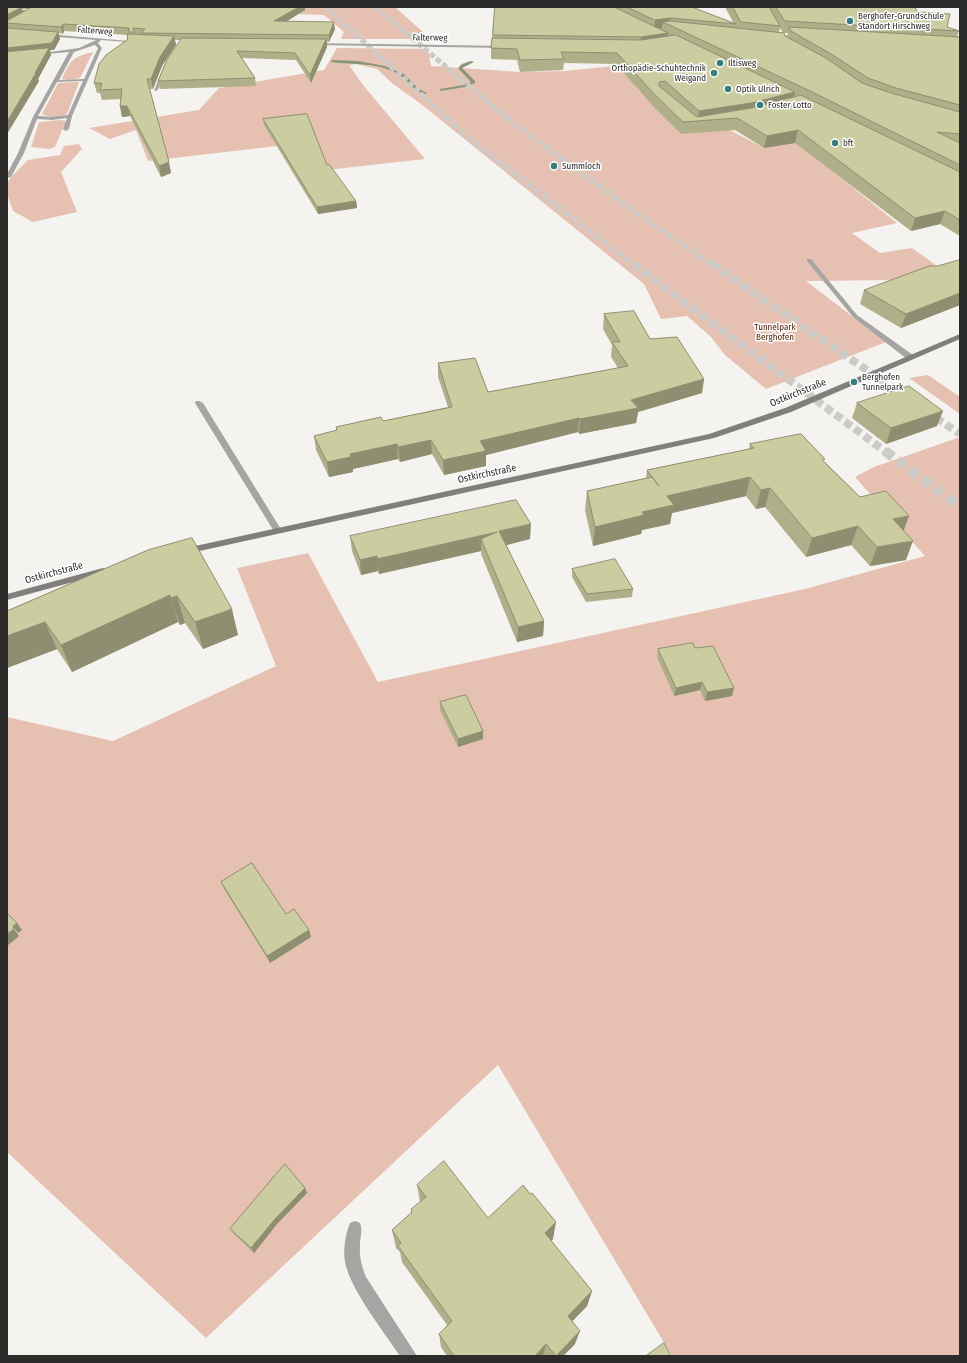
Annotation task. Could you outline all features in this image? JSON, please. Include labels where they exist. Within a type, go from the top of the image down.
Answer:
[{"type":"street","points":[[7,9],[26,10],[31,12],[31,14],[7,28]]},
{"type":"street","name":"Falterweg","points":[[42,35],[147,42]]},
{"type":"street","points":[[29,55],[73,50],[96,44],[100,39]]},
{"type":"street","points":[[66,128],[85,80],[100,48],[96,44]]},
{"type":"street","name":"Falterweg","points":[[310,44],[514,47]]},
{"type":"street","points":[[8,177],[21,153],[36,117],[73,50]]},
{"type":"street","points":[[156,90],[159,80],[169,61]]},
{"type":"street","points":[[56,81],[85,80]]},
{"type":"street","points":[[36,117],[45,119],[60,119],[70,116]]},
{"type":"street","points":[[810,260],[840,299],[856,316],[910,358]]},
{"type":"street","name":"Ostkirchstraße","points":[[180,552],[711,436],[788,410],[960,336]]},
{"type":"street","points":[[199,402],[244,478],[278,530]]},
{"type":"street","name":"Ostkirchstraße","points":[[7,597],[113,569]]},
{"type":"street","points":[[355,1228],[352,1246],[353,1263],[360,1282],[409,1356]]},
{"type":"green space","points":[[226,7],[395,7],[431,39],[341,39],[344,32],[324,15],[223,11]]},
{"type":"green space","name":"Tunnelpark Berghofen","points":[[337,48],[428,49],[431,66],[520,72],[564,71],[624,65],[636,87],[681,134],[724,127],[764,148],[796,142],[897,223],[852,233],[880,253],[912,248],[944,271],[894,280],[806,281],[886,342],[766,389],[725,355],[711,337],[687,316],[661,319],[644,284],[421,104],[393,84],[377,69],[356,64],[349,65],[363,85],[425,159],[308,172],[294,144],[148,161],[136,130],[110,139],[89,128],[199,110],[219,88],[324,70]]},
{"type":"green space","points":[[93,52],[80,78],[70,80],[62,79],[73,60],[77,57]]},
{"type":"green space","points":[[79,82],[67,114],[49,117],[42,114],[58,83]]},
{"type":"green space","points":[[66,121],[55,147],[49,149],[31,147],[39,122]]},
{"type":"green space","points":[[79,144],[82,149],[61,172],[77,212],[33,222],[13,211],[7,194],[7,184],[11,177],[28,160],[60,155],[64,146]]},
{"type":"green space","points":[[928,375],[960,397],[960,414],[909,378]]},
{"type":"green space","points":[[960,437],[960,1356],[672,1356],[498,1065],[206,1338],[7,1152],[7,717],[113,741],[276,666],[237,568],[308,553],[378,682],[805,589],[925,556],[855,477],[874,467]]},
{"type":"building","points":[[7,7],[22,7],[7,15]]},
{"type":"building","points":[[32,7],[299,7],[274,21],[334,22],[329,35],[141,33],[145,29],[133,28],[134,32],[129,32],[129,28],[63,24],[61,27],[7,23],[7,21]]},
{"type":"building","points":[[495,7],[614,7],[668,33],[641,37],[493,35]]},
{"type":"building","points":[[627,7],[692,7],[736,24],[671,18],[655,20]]},
{"type":"building","points":[[733,7],[769,7],[780,26],[741,22]]},
{"type":"building","name":"Berghofer-Grundschule Standort Hirschweg","points":[[776,7],[914,7],[919,12],[950,14],[947,27],[959,31],[785,21]]},
{"type":"building","points":[[671,21],[784,33],[785,36],[826,58],[862,83],[891,93],[960,112],[960,134],[937,132],[960,143],[960,165],[808,90],[663,22]]},
{"type":"building","points":[[789,27],[960,37],[960,105],[896,88],[868,78],[831,54],[791,31]]},
{"type":"building","points":[[7,28],[58,32],[52,43],[7,48]]},
{"type":"building","points":[[128,34],[174,36],[160,57],[151,79],[147,79],[169,162],[159,166],[127,106],[120,106],[122,89],[100,90],[102,83],[94,83],[99,64],[106,55],[127,40]]},
{"type":"building","points":[[676,35],[795,92],[751,103],[699,111],[665,81],[659,82],[659,86],[697,117],[751,108],[801,95],[960,172],[960,220],[945,211],[915,218],[798,130],[767,136],[737,118],[683,122],[654,94],[617,53],[561,52],[564,59],[520,60],[517,49],[491,48],[492,38],[641,40]]},
{"type":"building","points":[[182,38],[326,39],[310,75],[295,53],[237,51],[255,78],[158,81],[167,60]]},
{"type":"building","points":[[49,48],[36,73],[7,122],[7,52]]},
{"type":"building","points":[[307,114],[327,165],[329,164],[356,201],[317,207],[263,119]]},
{"type":"building","points":[[960,260],[960,293],[906,314],[864,290],[929,266],[937,266]]},
{"type":"building","points":[[634,311],[650,339],[677,337],[704,379],[631,400],[638,408],[579,418],[480,441],[486,451],[443,460],[431,440],[398,447],[397,444],[350,454],[351,457],[327,462],[314,436],[337,430],[336,427],[381,417],[383,421],[452,407],[438,363],[475,358],[488,392],[628,366],[612,342],[620,342],[604,314]]},
{"type":"building","points":[[909,386],[943,411],[891,428],[857,403]]},
{"type":"building","points":[[801,434],[825,459],[822,460],[860,497],[886,491],[909,516],[893,519],[913,541],[877,547],[858,526],[812,538],[770,488],[761,490],[750,477],[667,496],[674,505],[642,512],[644,515],[595,527],[587,491],[652,477],[659,486],[647,470],[754,448],[750,444]]},
{"type":"building","points":[[516,500],[531,524],[499,531],[544,621],[518,627],[481,539],[497,532],[377,559],[377,556],[360,560],[350,536]]},
{"type":"building","points":[[192,538],[232,609],[195,622],[177,596],[171,598],[170,595],[61,645],[45,622],[7,636],[7,611],[148,550]]},
{"type":"building","points":[[615,559],[633,589],[587,594],[572,569]]},
{"type":"building","points":[[693,643],[695,648],[713,646],[734,688],[707,692],[702,682],[676,688],[658,649]]},
{"type":"building","points":[[466,695],[483,731],[458,739],[440,702]]},
{"type":"building","points":[[252,863],[286,914],[294,909],[309,930],[267,956],[221,882]]},
{"type":"building","points":[[7,913],[17,923],[13,926],[14,929],[7,934]]},
{"type":"building","points":[[444,1161],[488,1218],[523,1185],[530,1194],[532,1193],[556,1222],[545,1233],[592,1291],[568,1316],[580,1331],[556,1356],[546,1344],[535,1356],[454,1356],[439,1334],[452,1321],[398,1246],[401,1243],[392,1230],[412,1212],[411,1209],[426,1197],[417,1185]]},
{"type":"building","points":[[285,1164],[305,1188],[275,1219],[251,1248],[230,1229]]},
{"type":"building","points":[[664,1343],[671,1356],[646,1356]]},
{"type":"waterway","points":[[332,61],[358,62],[383,66],[399,73],[417,90],[425,93]]},
{"type":"waterway","points":[[442,90],[465,86],[474,82],[460,68],[463,65],[472,62]]},
{"type":"tunnel","points":[[326,7],[447,118]]},
{"type":"tunnel","points":[[375,7],[507,118]]},
{"type":"tunnel","points":[[446,117],[470,139],[634,265]]},
{"type":"tunnel","points":[[506,117],[642,217],[713,265]]},
{"type":"tunnel","points":[[633,264],[886,452]]},
{"type":"tunnel","points":[[712,264],[909,399]]},
{"type":"tunnel","points":[[926,411],[960,434]]},
{"type":"tunnel","points":[[885,451],[960,507]]},
{"type":"place","name":"Berghofer-Grundschule Standort Hirschweg","points":[[850,21]]},
{"type":"place","name":"Iltisweg","points":[[720,63]]},
{"type":"place","name":"Orthopädie-Schuhtechnik Weigand","points":[[714,73]]},
{"type":"place","name":"Optik Ulrich","points":[[728,89]]},
{"type":"place","name":"Foster Lotto","points":[[760,105]]},
{"type":"place","name":"bft","points":[[835,143]]},
{"type":"place","name":"Summloch","points":[[554,166]]},
{"type":"place","name":"Berghofen Tunnelpark","points":[[854,382]]}]
